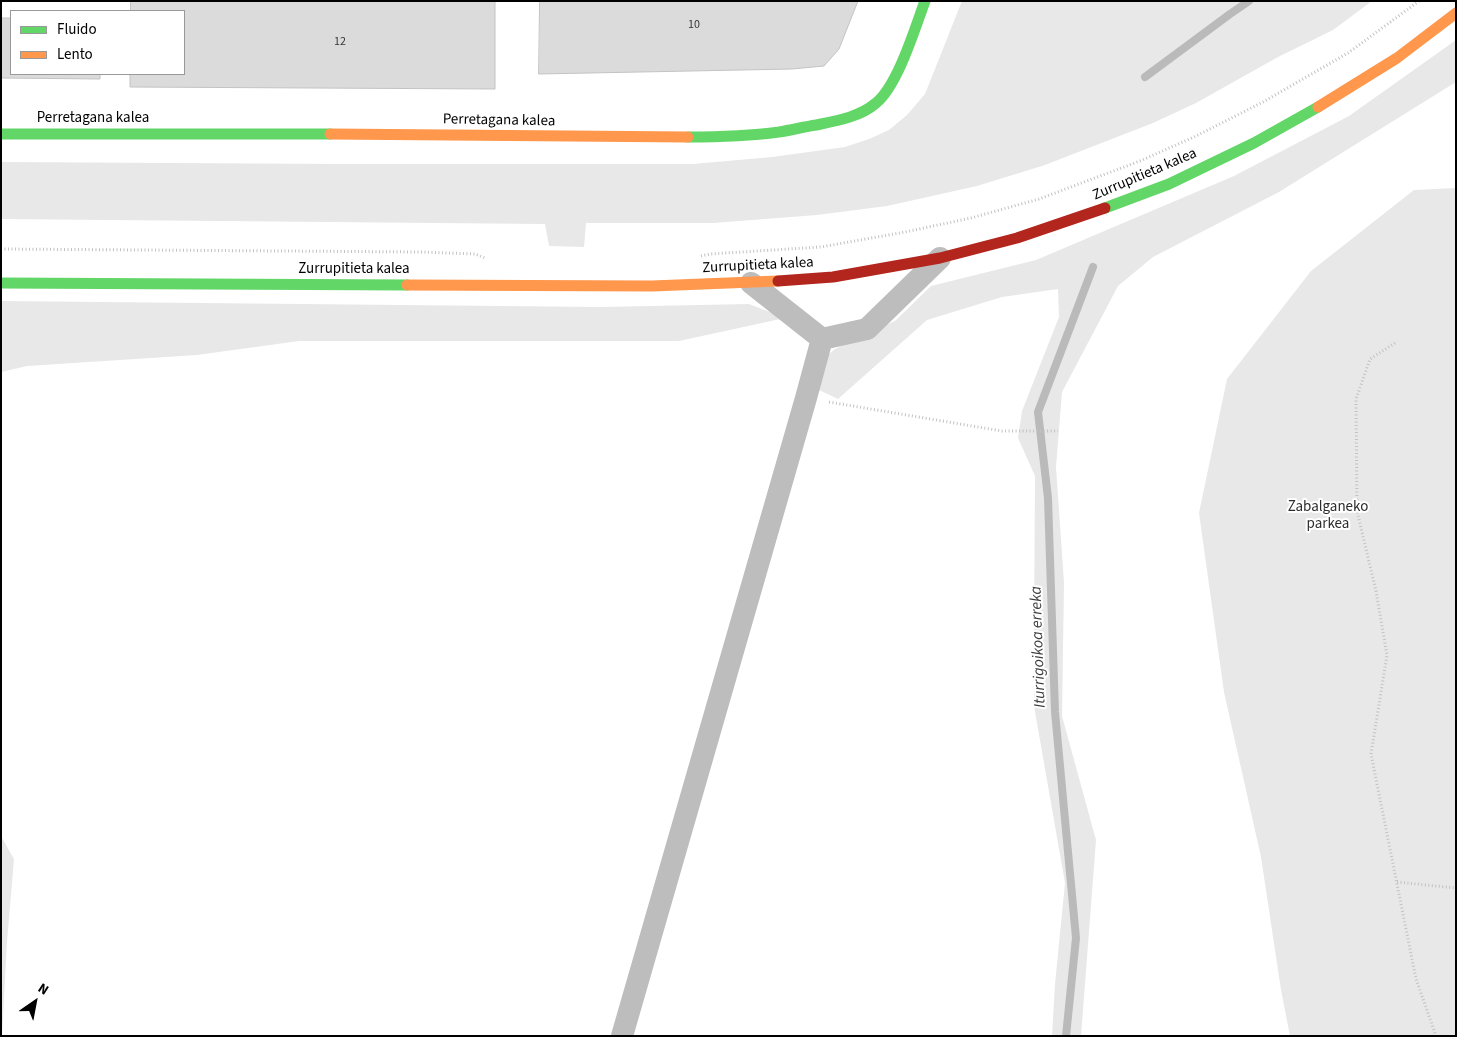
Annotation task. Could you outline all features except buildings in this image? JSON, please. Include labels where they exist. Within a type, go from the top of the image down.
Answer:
[{"type":"street","name":"Perretagana kalea","points":[[1,134],[370,134],[669,138],[737,136],[778,132],[841,120],[864,111],[877,103],[901,66],[925,1]]},
{"type":"street","name":"Zurrupitieta kalea","points":[[1,283],[652,286],[751,283],[833,277],[940,258],[1017,238],[1091,214],[1169,184],[1254,143],[1325,103],[1397,58],[1456,13]]},
{"type":"street","points":[[822,339],[867,329],[940,258]]},
{"type":"street","points":[[751,283],[822,339]]},
{"type":"street","points":[[622,1036],[822,339]]},
{"type":"path","points":[[696,258],[710,254],[821,246],[849,242],[971,218],[1039,199],[1140,161],[1194,137],[1263,102],[1348,53],[1419,1]]},
{"type":"path","points":[[1,249],[422,252],[475,254],[488,259]]},
{"type":"path","points":[[1395,343],[1370,359],[1356,399],[1357,511],[1376,591],[1387,655],[1370,754],[1416,979],[1436,1036]]},
{"type":"path","points":[[806,398],[1002,432],[1058,431]]},
{"type":"path","points":[[1397,882],[1456,888]]},
{"type":"green space","points":[[962,1],[1372,1],[1333,30],[1278,57],[1196,103],[1153,123],[1045,165],[977,186],[887,206],[817,215],[713,223],[586,223],[584,247],[549,246],[545,224],[1,219],[1,162],[693,164],[772,157],[845,147],[889,130],[907,115],[925,94]]},
{"type":"green space","points":[[1456,40],[1456,82],[1279,192],[1153,257],[1118,286],[1062,392],[1056,467],[1064,583],[1062,716],[1096,840],[1081,1036],[1052,1036],[1065,883],[1034,706],[1035,476],[1018,438],[1022,411],[1059,317],[1058,289],[1002,297],[927,320],[838,399],[817,389],[815,366],[835,349],[895,321],[931,286],[1036,260],[1234,176],[1349,116]]},
{"type":"green space","name":"Zabalganeko parkea","points":[[1456,188],[1456,1036],[1290,1036],[1281,990],[1261,857],[1224,692],[1199,513],[1227,379],[1311,271],[1414,190]]},
{"type":"green space","points":[[1,301],[601,307],[749,304],[785,318],[679,341],[299,341],[197,355],[27,366],[1,372]]},
{"type":"green space","points":[[1,836],[14,859],[2,1036],[1,1036]]},
{"type":"waterway","name":"Iturrigoikoa erreka","points":[[1145,77],[1249,1]]},
{"type":"waterway","name":"Iturrigoikoa erreka","points":[[1066,1036],[1076,938],[1055,712],[1048,498],[1038,412],[1093,267]]},
{"type":"traffic: fast","points":[[688,137],[734,136],[779,132],[840,120],[870,108],[884,95],[899,70],[925,1]]},
{"type":"traffic: fast","points":[[1105,208],[1169,184],[1254,143],[1318,107]]},
{"type":"traffic: fast","points":[[1,134],[330,134]]},
{"type":"traffic: fast","points":[[1,283],[407,285]]},
{"type":"traffic: slow","points":[[1318,107],[1397,58],[1456,13]]},
{"type":"traffic: slow","points":[[330,134],[688,137]]},
{"type":"traffic: slow","points":[[407,285],[652,286],[778,281]]},
{"type":"traffic: jam","points":[[778,281],[833,277],[940,258],[1017,238],[1105,208]]}]
